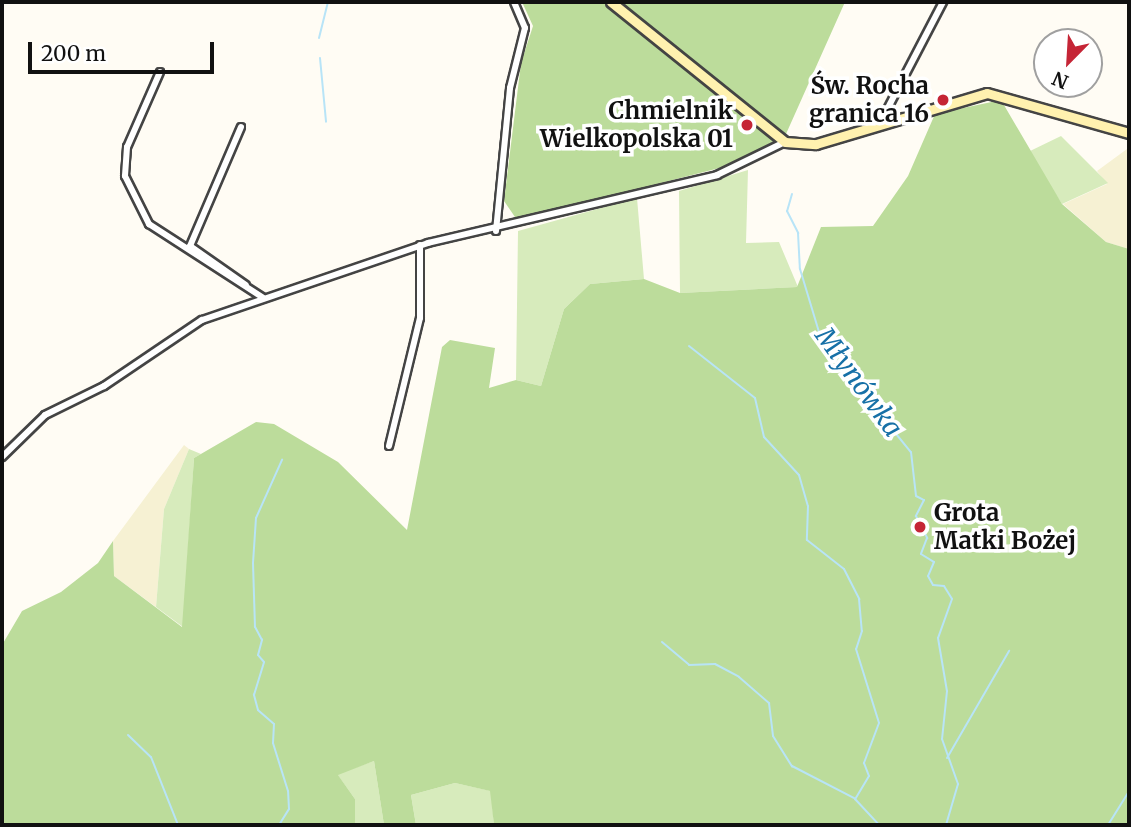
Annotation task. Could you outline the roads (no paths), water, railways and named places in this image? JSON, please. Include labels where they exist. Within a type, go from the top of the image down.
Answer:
[{"type":"street","points":[[496,231],[510,88],[524,28],[514,2]]},
{"type":"street","points":[[611,2],[785,142]]},
{"type":"street","points":[[878,125],[943,2]]},
{"type":"street","points":[[160,72],[127,147],[125,176],[149,224],[263,299]]},
{"type":"street","points":[[2,457],[45,415],[104,386],[176,332],[420,245],[496,231],[718,175],[785,142],[816,144],[993,93],[1129,133]]},
{"type":"street","points":[[241,127],[190,246],[263,299]]},
{"type":"street","points":[[389,446],[420,318],[420,245]]},
{"type":"waterway","points":[[319,38],[328,2]]},
{"type":"waterway","points":[[320,58],[326,122]]},
{"type":"waterway","name":"Młynówka","points":[[792,194],[787,211],[798,233],[800,269],[819,332],[831,347],[840,347],[858,385],[884,407],[888,424],[911,452],[916,496],[924,500],[916,516],[927,538],[921,554],[934,562],[928,576],[933,585],[944,586],[952,599],[938,638],[947,691],[942,739],[958,784],[946,825]]},
{"type":"waterway","points":[[689,346],[755,398],[764,437],[799,475],[808,506],[807,540],[844,569],[859,599],[862,631],[856,649],[879,723],[864,763],[869,776],[855,799],[879,825]]},
{"type":"waterway","points":[[279,825],[289,809],[288,791],[273,743],[274,724],[258,710],[254,695],[264,662],[258,655],[262,640],[255,627],[253,563],[256,518],[282,460]]},
{"type":"waterway","points":[[662,642],[689,665],[715,664],[739,677],[769,703],[773,736],[792,766],[854,798]]},
{"type":"waterway","points":[[947,758],[1009,651]]},
{"type":"waterway","points":[[128,735],[151,757],[178,825]]},
{"type":"waterway","points":[[1108,825],[1129,791]]},
{"type":"place","name":"Św. Rocha granica 16","points":[[943,100]]},
{"type":"place","name":"Chmielnik Wielkopolska 01","points":[[747,125]]},
{"type":"place","name":"Grota Matki Bożej","points":[[920,527]]}]
